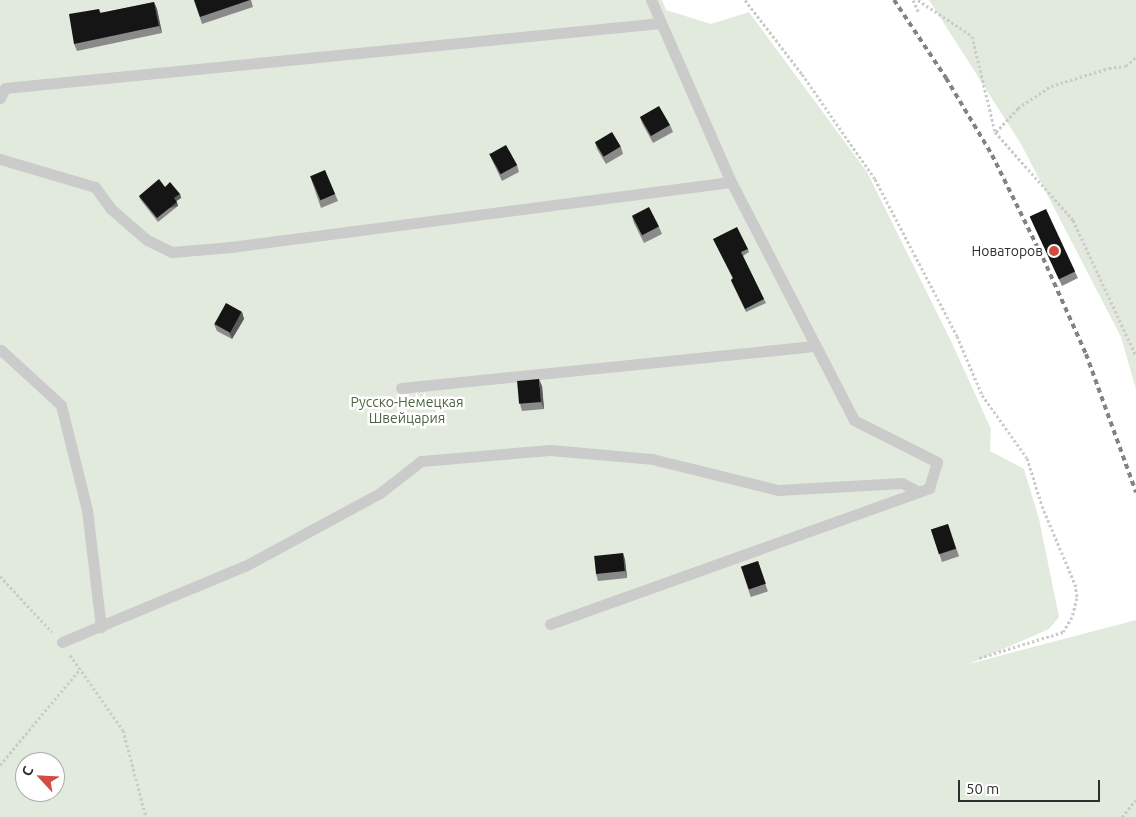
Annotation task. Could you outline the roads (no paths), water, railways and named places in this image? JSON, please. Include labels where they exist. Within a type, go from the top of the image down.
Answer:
[{"type":"lane","points":[[550,624],[929,488],[937,462],[854,420],[814,346],[731,182],[651,0]]},
{"type":"lane","points":[[0,98],[5,88],[661,22]]},
{"type":"lane","points":[[0,159],[95,187],[110,208],[147,240],[172,252],[231,247],[731,182]]},
{"type":"lane","points":[[401,388],[814,346]]},
{"type":"lane","points":[[0,350],[61,404],[87,510],[101,627]]},
{"type":"lane","points":[[62,642],[245,566],[380,494],[421,461],[550,450],[652,459],[778,490],[902,483],[919,492]]},
{"type":"railway","points":[[894,0],[946,78],[992,155],[1043,258],[1086,354],[1136,492]]},
{"type":"place","name":"Новаторов","points":[[1054,251]]},
{"type":"park label","name":"Русско-Немецкая Швейцария","points":[[407,410]]}]
